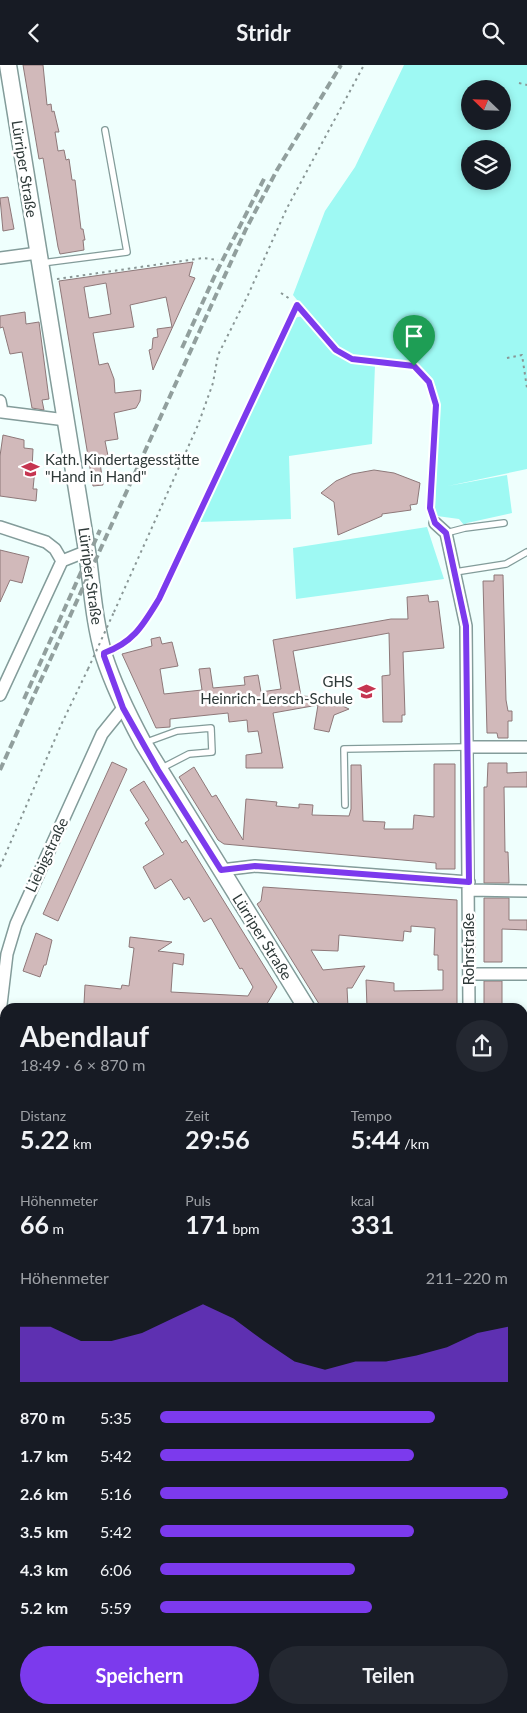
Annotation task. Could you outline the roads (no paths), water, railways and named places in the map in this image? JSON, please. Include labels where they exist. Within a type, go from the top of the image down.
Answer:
[{"type":"street","name":"Lürriper Straße","points":[[8,65],[87,551],[96,619],[104,653],[123,708],[158,770],[304,1003]]},
{"type":"street","points":[[0,258],[39,258]]},
{"type":"street","points":[[0,401],[2,412],[66,420]]},
{"type":"street","points":[[435,523],[446,533]]},
{"type":"street","points":[[0,527],[46,542],[55,549],[62,561]]},
{"type":"street","name":"Rohrstraße","points":[[446,533],[466,626],[469,1003]]},
{"type":"street","points":[[0,695],[62,561],[87,551]]},
{"type":"street","name":"Liebigstraße","points":[[1,1003],[7,954],[16,924],[102,734],[123,708]]},
{"type":"street","points":[[467,747],[527,747]]},
{"type":"street","points":[[221,870],[255,866],[527,891]]},
{"type":"street","points":[[470,974],[527,974]]},
{"type":"lane","points":[[39,258],[127,252],[105,131]]},
{"type":"lane","points":[[104,653],[127,643],[136,635],[159,599],[297,305]]},
{"type":"lane","points":[[446,533],[465,528],[504,523]]},
{"type":"lane","points":[[455,572],[506,565],[527,552]]},
{"type":"lane","points":[[143,743],[177,731],[210,728],[212,752],[189,754],[158,770]]},
{"type":"lane","points":[[345,805],[344,749],[467,747]]},
{"type":"railway","points":[[0,770],[246,229],[277,170],[341,65]]},
{"type":"railway","points":[[182,348],[216,273],[265,177]]},
{"type":"railway","points":[[24,699],[100,530]]},
{"type":"place","name":"Kath. Kindertagesstätte \"Hand in Hand\"","points":[[31,469]]},
{"type":"place","name":"GHS Heinrich-Lersch-Schule","points":[[367,691]]}]
